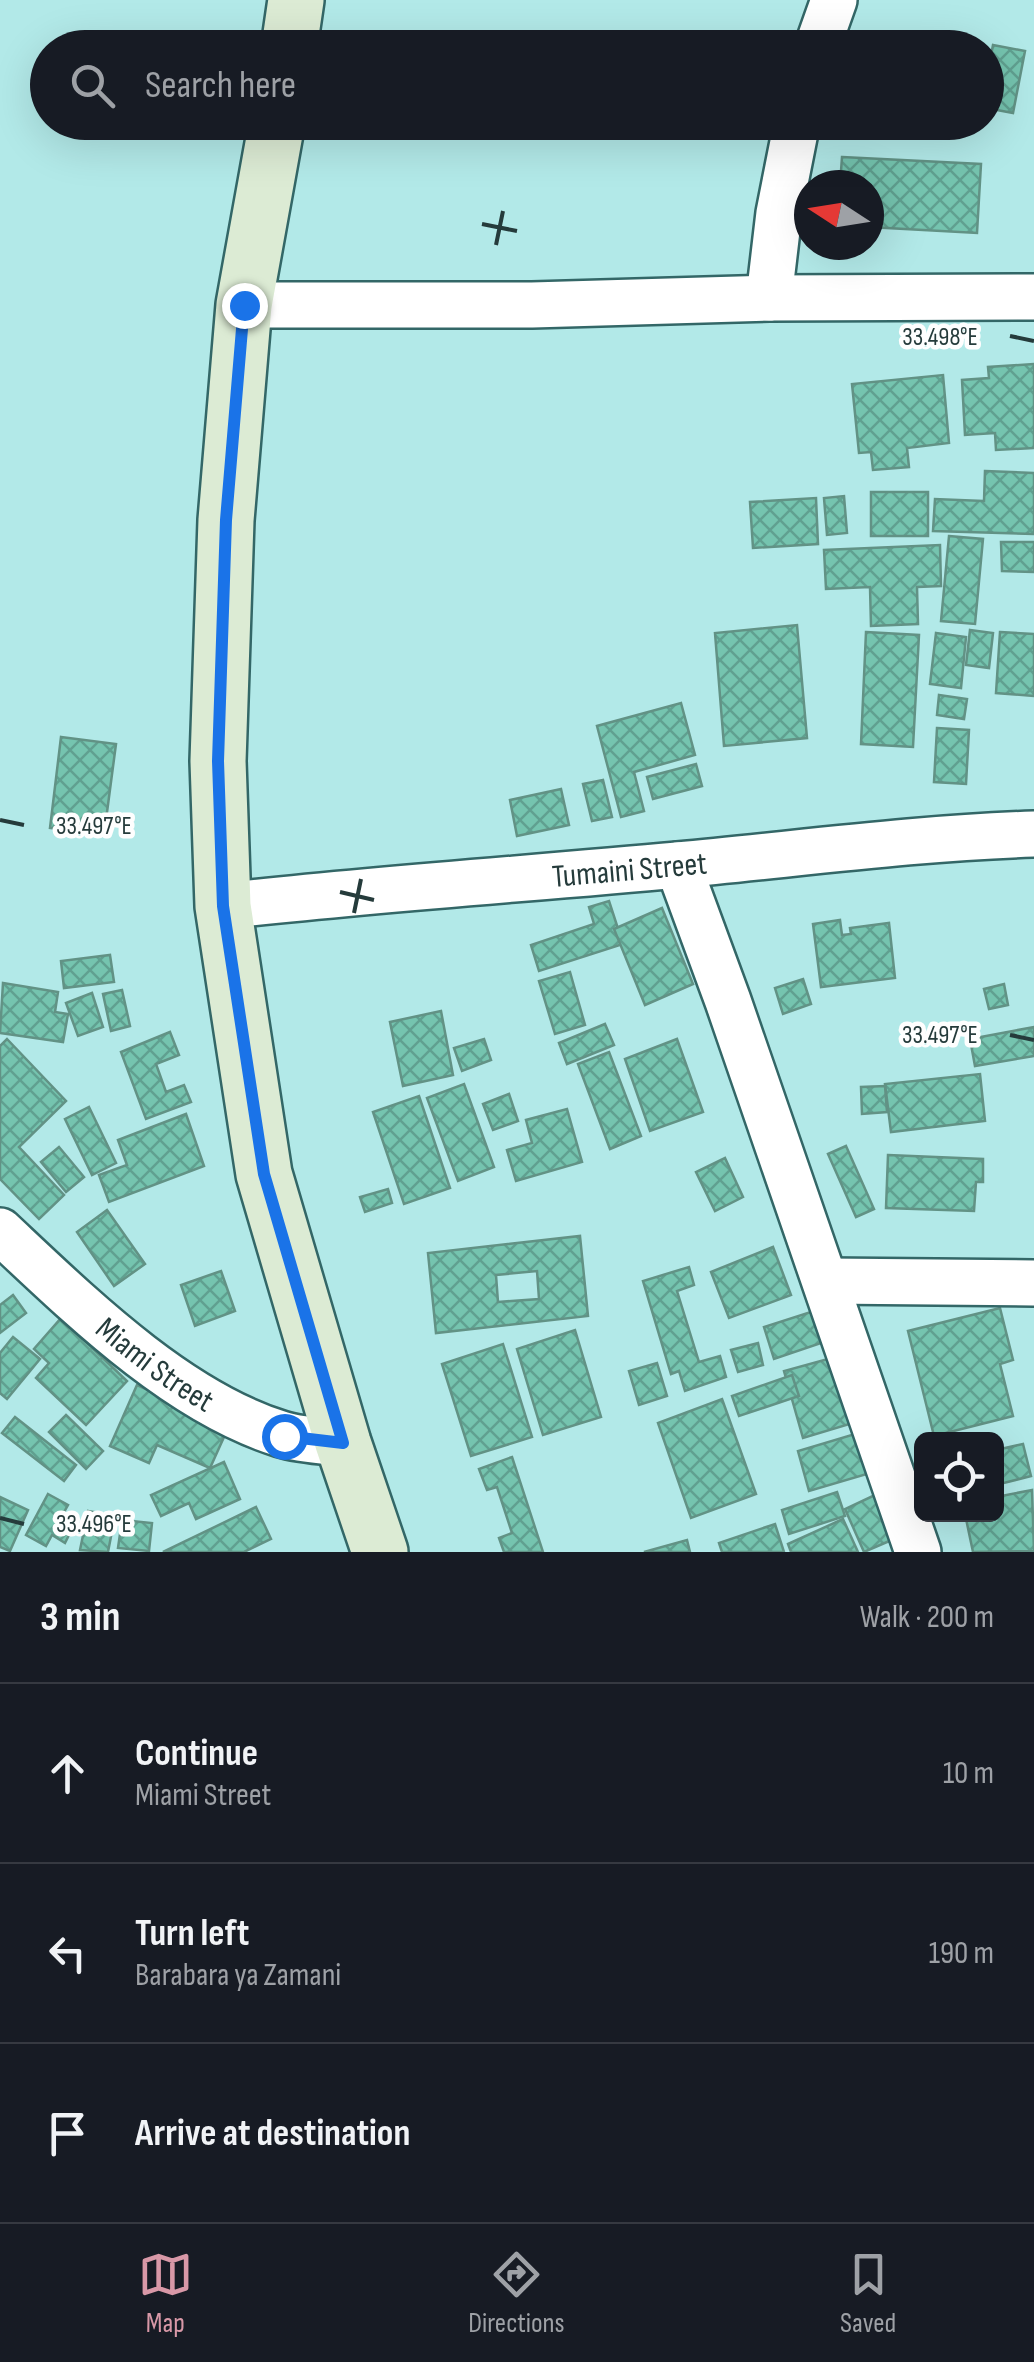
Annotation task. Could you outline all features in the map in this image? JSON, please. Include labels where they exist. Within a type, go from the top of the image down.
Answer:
[{"type":"street","points":[[292,30],[296,0]]},
{"type":"street","points":[[823,30],[834,0]]},
{"type":"street","points":[[274,140],[244,305],[226,520],[218,761],[223,906],[264,1174],[343,1443],[380,1552]]},
{"type":"street","points":[[769,298],[779,213],[793,140]]},
{"type":"street","points":[[244,305],[1034,297]]},
{"type":"street","name":"Tumaini Street","points":[[223,906],[957,836],[1034,834]]},
{"type":"street","points":[[678,865],[918,1552]]},
{"type":"street","name":"Miami Street","points":[[0,1231],[189,1392],[284,1436],[343,1443]]},
{"type":"street","points":[[826,1281],[1034,1284]]},
{"type":"building","points":[[1004,47],[1025,51],[1013,113],[1004,111]]},
{"type":"building","points":[[842,157],[981,164],[977,233],[884,228],[884,170],[841,170]]},
{"type":"building","points":[[1034,364],[1034,448],[996,450],[995,433],[965,435],[962,380],[989,378],[988,367]]},
{"type":"building","points":[[943,375],[949,443],[907,448],[909,467],[873,470],[871,452],[859,453],[852,384]]},
{"type":"building","points":[[985,471],[1034,473],[1034,534],[933,531],[935,499],[984,501]]},
{"type":"building","points":[[871,492],[928,492],[928,536],[871,536]]},
{"type":"building","points":[[844,496],[847,533],[827,535],[824,498]]},
{"type":"building","points":[[816,498],[818,544],[753,548],[750,502]]},
{"type":"building","points":[[949,536],[983,539],[975,624],[941,621]]},
{"type":"building","points":[[1001,542],[1034,542],[1034,572],[1002,571]]},
{"type":"building","points":[[940,545],[941,586],[917,587],[918,624],[871,626],[870,587],[826,589],[824,550]]},
{"type":"building","points":[[797,625],[807,738],[724,746],[715,633]]},
{"type":"building","points":[[970,630],[993,633],[989,668],[966,665]]},
{"type":"building","points":[[866,632],[919,635],[913,747],[861,744]]},
{"type":"building","points":[[1000,632],[1034,634],[1034,696],[996,693]]},
{"type":"building","points":[[936,633],[966,637],[961,688],[930,684]]},
{"type":"building","points":[[939,695],[967,699],[964,719],[937,715]]},
{"type":"building","points":[[681,703],[695,755],[634,772],[644,811],[621,817],[597,726]]},
{"type":"building","points":[[937,728],[969,730],[966,784],[934,782]]},
{"type":"building","points":[[61,737],[116,744],[104,835],[50,828]]},
{"type":"building","points":[[696,764],[702,786],[653,799],[647,777]]},
{"type":"building","points":[[603,780],[612,817],[592,821],[583,784]]},
{"type":"building","points":[[561,789],[569,825],[517,836],[510,800]]},
{"type":"building","points":[[609,901],[623,944],[539,971],[531,945],[594,924],[589,907]]},
{"type":"building","points":[[662,908],[693,984],[645,1005],[614,929]]},
{"type":"building","points":[[840,920],[842,935],[851,934],[850,928],[889,923],[895,978],[821,987],[813,924]]},
{"type":"building","points":[[110,955],[114,982],[64,988],[61,961]]},
{"type":"building","points":[[570,972],[585,1025],[555,1034],[539,981]]},
{"type":"building","points":[[803,979],[811,1004],[783,1014],[775,988]]},
{"type":"building","points":[[3,983],[58,992],[55,1012],[68,1014],[63,1042],[0,1033]]},
{"type":"building","points":[[1004,984],[1008,1005],[989,1009],[984,989]]},
{"type":"building","points":[[122,990],[130,1026],[111,1031],[103,994]]},
{"type":"building","points":[[92,993],[103,1027],[78,1036],[66,1003]]},
{"type":"building","points":[[441,1011],[453,1075],[403,1086],[390,1022]]},
{"type":"building","points":[[605,1024],[614,1045],[567,1064],[559,1043]]},
{"type":"building","points":[[1034,1027],[1034,1056],[975,1066],[970,1039]]},
{"type":"building","points":[[170,1032],[179,1055],[156,1064],[166,1092],[184,1085],[191,1102],[146,1119],[121,1052]]},
{"type":"building","points":[[7,1039],[66,1101],[19,1147],[64,1195],[39,1219],[0,1179],[0,1046]]},
{"type":"building","points":[[484,1039],[491,1060],[462,1071],[454,1048]]},
{"type":"building","points":[[677,1039],[703,1112],[650,1131],[625,1059]]},
{"type":"building","points":[[609,1052],[641,1136],[610,1149],[578,1064]]},
{"type":"building","points":[[980,1074],[985,1121],[891,1132],[885,1084]]},
{"type":"building","points":[[464,1084],[494,1167],[458,1181],[427,1098]]},
{"type":"building","points":[[885,1086],[887,1112],[862,1114],[861,1087]]},
{"type":"building","points":[[509,1094],[518,1121],[493,1130],[483,1104]]},
{"type":"building","points":[[419,1096],[450,1188],[404,1204],[373,1112]]},
{"type":"building","points":[[89,1107],[116,1163],[92,1175],[65,1119]]},
{"type":"building","points":[[567,1109],[582,1162],[516,1181],[507,1150],[532,1143],[526,1120]]},
{"type":"building","points":[[186,1114],[204,1166],[109,1202],[99,1175],[127,1165],[118,1140]]},
{"type":"building","points":[[846,1146],[874,1209],[856,1217],[828,1154]]},
{"type":"building","points":[[59,1147],[84,1177],[66,1192],[41,1162]]},
{"type":"building","points":[[888,1155],[983,1159],[983,1182],[976,1182],[974,1211],[886,1208]]},
{"type":"building","points":[[725,1158],[743,1197],[715,1211],[696,1172]]},
{"type":"building","points":[[388,1189],[392,1203],[365,1212],[360,1197]]},
{"type":"building","points":[[107,1210],[145,1264],[114,1286],[77,1232]]},
{"type":"building","points":[[580,1236],[588,1316],[436,1333],[428,1253]],"holes":[[[537,1271],[539,1299],[498,1302],[496,1275]]]},
{"type":"building","points":[[773,1247],[791,1295],[729,1318],[711,1272]]},
{"type":"building","points":[[689,1267],[694,1285],[677,1291],[699,1362],[720,1356],[726,1377],[685,1391],[679,1371],[671,1374],[643,1281]]},
{"type":"building","points":[[221,1271],[235,1311],[195,1326],[181,1285]]},
{"type":"building","points":[[13,1295],[26,1313],[0,1333],[0,1305]]},
{"type":"building","points":[[1000,1308],[1013,1360],[1000,1364],[1013,1416],[950,1432],[933,1432],[908,1331]]},
{"type":"building","points":[[820,1309],[830,1340],[774,1359],[764,1327]]},
{"type":"building","points":[[61,1318],[127,1381],[86,1425],[36,1378],[49,1363],[34,1349]]},
{"type":"building","points":[[575,1330],[601,1417],[543,1435],[517,1349]]},
{"type":"building","points":[[13,1337],[40,1359],[7,1399],[0,1393],[0,1353]]},
{"type":"building","points":[[758,1343],[763,1365],[738,1372],[731,1350]]},
{"type":"building","points":[[503,1344],[532,1437],[471,1456],[442,1364]]},
{"type":"building","points":[[835,1357],[853,1423],[803,1438],[784,1371]]},
{"type":"building","points":[[657,1363],[667,1396],[639,1405],[629,1371]]},
{"type":"building","points":[[792,1375],[799,1396],[739,1416],[732,1396]]},
{"type":"building","points":[[137,1385],[229,1426],[210,1468],[157,1445],[149,1463],[110,1446]]},
{"type":"building","points":[[722,1399],[756,1494],[691,1518],[658,1423]]},
{"type":"building","points":[[66,1415],[103,1451],[86,1469],[49,1432]]},
{"type":"building","points":[[15,1417],[76,1465],[64,1481],[2,1433]]},
{"type":"building","points":[[855,1434],[867,1474],[809,1491],[798,1451]]},
{"type":"building","points":[[1023,1444],[1031,1476],[1004,1483],[1004,1448]]},
{"type":"building","points":[[512,1457],[543,1552],[504,1552],[499,1538],[512,1533],[497,1487],[487,1490],[479,1469]]},
{"type":"building","points":[[224,1462],[240,1499],[196,1519],[189,1503],[161,1516],[151,1495]]},
{"type":"building","points":[[1032,1490],[1034,1551],[973,1552],[967,1522],[1004,1522],[1004,1495]]},
{"type":"building","points":[[837,1492],[845,1516],[789,1534],[782,1510]]},
{"type":"building","points":[[48,1494],[68,1505],[63,1514],[76,1521],[65,1543],[52,1535],[46,1546],[26,1535]]},
{"type":"building","points":[[875,1495],[894,1539],[864,1552],[845,1509]]},
{"type":"building","points":[[0,1497],[28,1510],[10,1551],[0,1547]]},
{"type":"building","points":[[256,1507],[271,1539],[244,1552],[163,1552]]},
{"type":"building","points":[[88,1511],[115,1516],[108,1552],[80,1550]]},
{"type":"building","points":[[843,1519],[858,1552],[791,1552],[788,1544]]},
{"type":"building","points":[[122,1520],[152,1523],[149,1551],[118,1548]]},
{"type":"building","points":[[775,1524],[784,1552],[722,1552],[719,1543]]},
{"type":"building","points":[[687,1540],[690,1552],[644,1552]]},
{"type":"route","points":[[244,305],[226,520],[218,761],[223,906],[264,1174],[343,1443],[284,1436]]}]
